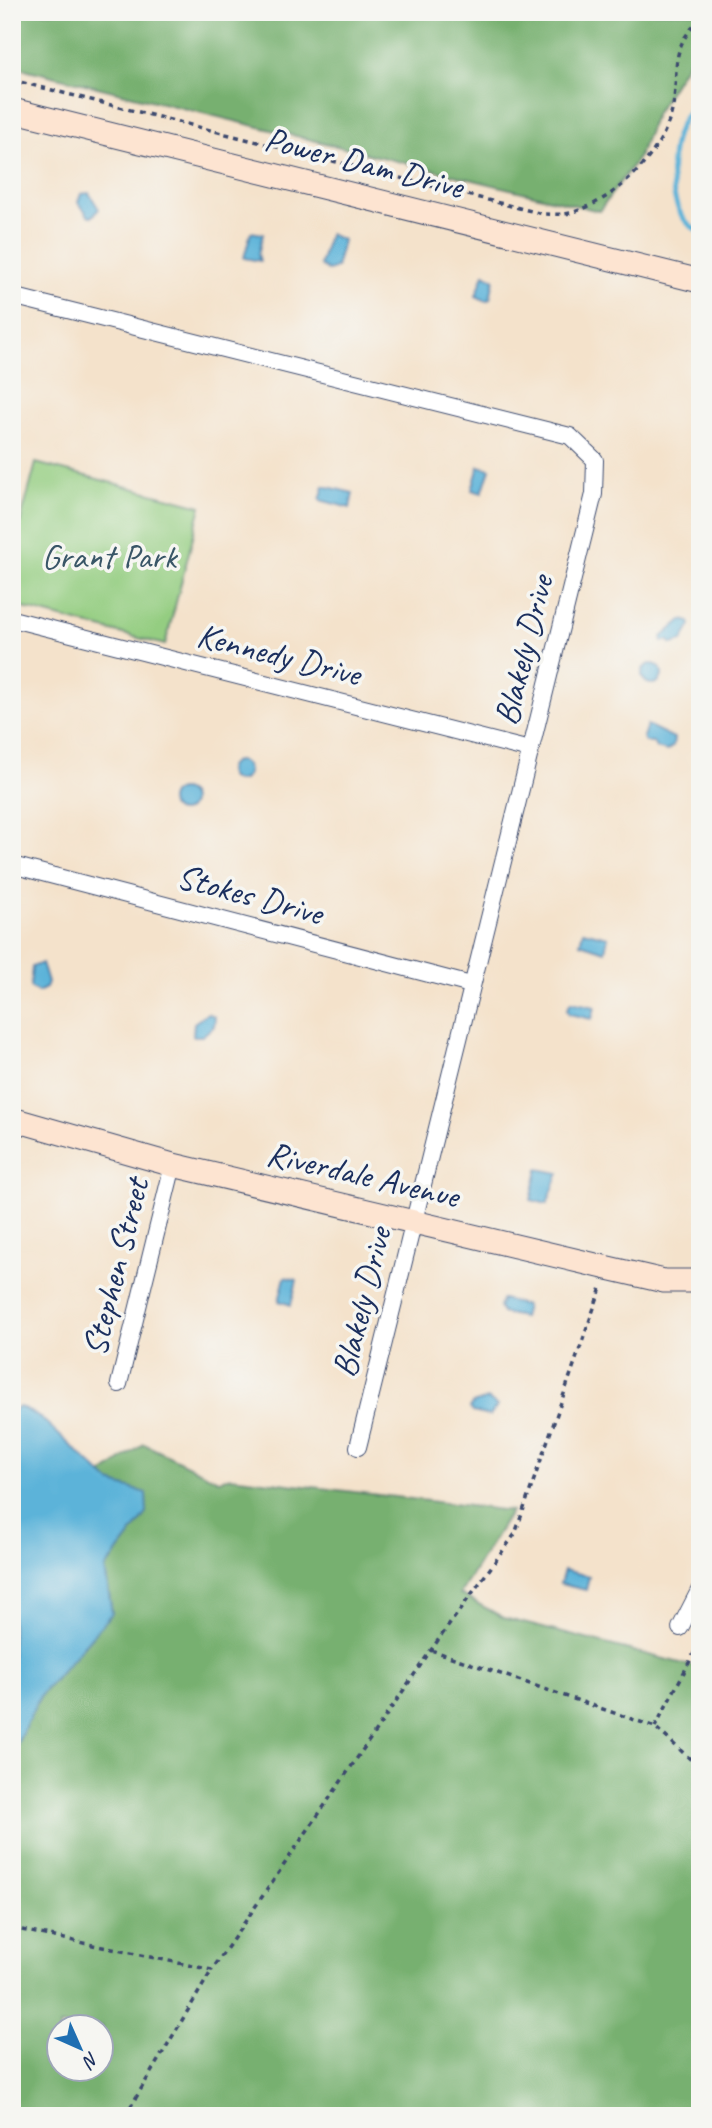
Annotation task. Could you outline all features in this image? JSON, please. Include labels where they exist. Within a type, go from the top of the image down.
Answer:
[{"type":"street","name":"Power Dam Drive","points":[[12,110],[700,281]]},
{"type":"street","name":"Blakely Drive","points":[[12,296],[570,436],[595,460],[594,494],[358,1447]]},
{"type":"street","name":"Kennedy Drive","points":[[12,619],[530,750]]},
{"type":"street","name":"Stokes Drive","points":[[12,865],[471,985]]},
{"type":"street","name":"Riverdale Avenue","points":[[12,1119],[173,1165],[608,1268],[664,1281],[700,1281]]},
{"type":"street","name":"Stephen Street","points":[[119,1384],[173,1165]]},
{"type":"street","points":[[680,1628],[700,1589]]},
{"type":"path","points":[[12,80],[543,214],[569,213],[600,200],[622,185],[645,162],[666,129],[674,100],[674,67],[684,39],[700,20]]},
{"type":"path","points":[[125,2116],[212,1970],[431,1650],[515,1534],[608,1268]]},
{"type":"path","points":[[655,1727],[700,1642]]},
{"type":"path","points":[[431,1650],[655,1727],[700,1768]]},
{"type":"path","points":[[12,1928],[212,1970]]},
{"type":"green space","points":[[12,12],[700,12],[700,42],[656,113],[638,158],[599,211],[12,66]]},
{"type":"green space","name":"Grant Park","points":[[36,463],[201,506],[165,645],[12,605],[12,554]]},
{"type":"green space","points":[[144,1444],[218,1480],[231,1477],[511,1511],[460,1594],[504,1618],[700,1668],[700,2116],[12,2116],[12,1754],[40,1696],[112,1613],[105,1569],[147,1513],[101,1475]]},
{"type":"water","points":[[89,193],[99,209],[93,216],[89,216],[78,202],[81,194]]},
{"type":"water","points":[[251,232],[263,234],[258,254],[260,261],[244,258]]},
{"type":"water","points":[[329,234],[343,240],[336,268],[328,271],[320,265]]},
{"type":"water","points":[[484,274],[494,279],[490,299],[486,301],[476,296]]},
{"type":"water","points":[[479,466],[490,469],[482,493],[472,490]]},
{"type":"water","points":[[324,486],[353,493],[350,508],[320,500]]},
{"type":"water","points":[[682,620],[690,622],[691,625],[682,641],[672,644],[668,640],[663,642],[662,637]]},
{"type":"water","points":[[652,664],[659,667],[662,674],[659,681],[652,684],[645,681],[642,674],[645,667]]},
{"type":"water","points":[[647,725],[674,738],[673,746],[667,751],[656,748],[653,742],[645,742],[643,737]]},
{"type":"water","points":[[238,761],[245,764],[248,771],[245,778],[238,781],[231,778],[228,771],[231,764]]},
{"type":"water","points":[[181,790],[189,793],[192,801],[189,809],[181,812],[173,809],[170,801],[173,793]]},
{"type":"water","points":[[583,931],[608,937],[605,951],[580,943]]},
{"type":"water","points":[[42,963],[48,983],[46,988],[38,992],[30,987],[32,967]]},
{"type":"water","points":[[571,1002],[595,1007],[592,1019],[569,1014],[567,1009]]},
{"type":"water","points":[[208,1013],[215,1017],[214,1026],[202,1036],[193,1036],[194,1023]]},
{"type":"water","points":[[538,1169],[559,1173],[547,1204],[531,1200]]},
{"type":"water","points":[[285,1277],[297,1280],[291,1305],[279,1301]]},
{"type":"water","points":[[503,1299],[526,1306],[523,1317],[502,1313],[499,1307]]},
{"type":"water","points":[[488,1399],[497,1406],[490,1416],[473,1412],[470,1408],[472,1404]]},
{"type":"water","points":[[20,1407],[40,1417],[110,1482],[146,1493],[147,1513],[105,1569],[112,1613],[40,1696],[12,1754],[12,1410]]},
{"type":"water","points":[[564,1570],[589,1576],[586,1590],[560,1584]]},
{"type":"waterway","points":[[700,95],[677,133],[672,158],[676,202],[689,224],[700,231]]}]
